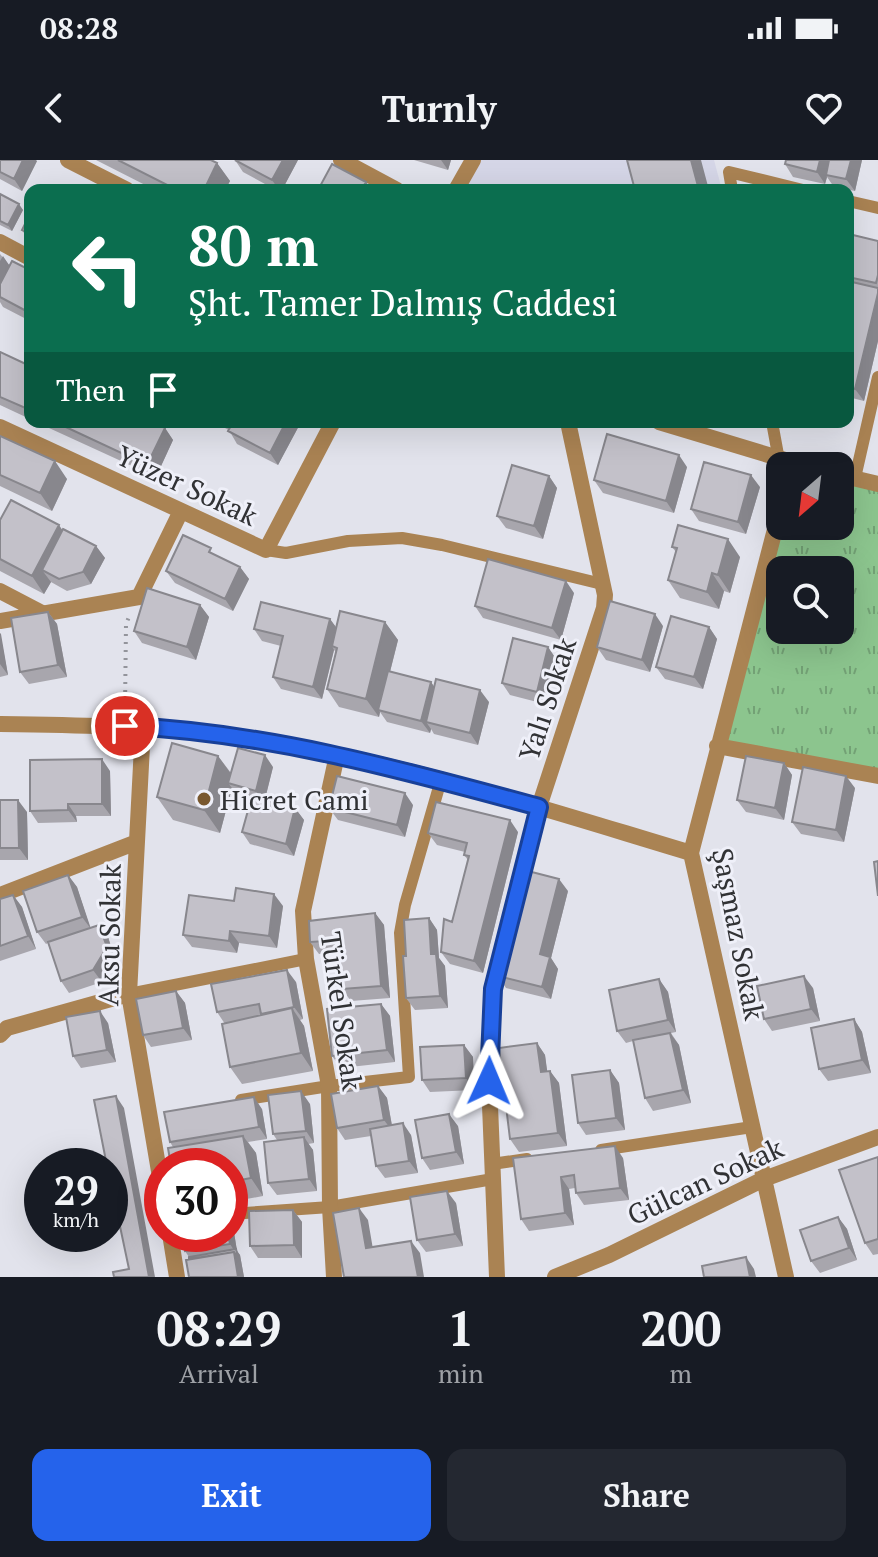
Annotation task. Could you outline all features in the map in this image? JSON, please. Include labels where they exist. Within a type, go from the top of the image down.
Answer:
[{"type":"street","points":[[68,160],[115,184]]},
{"type":"street","points":[[341,160],[386,184]]},
{"type":"street","points":[[459,184],[473,160]]},
{"type":"street","points":[[0,242],[24,255]]},
{"type":"street","name":"Yüzer Sokak","points":[[0,427],[266,550]]},
{"type":"street","points":[[266,550],[330,428]]},
{"type":"street","name":"Yalı Sokak","points":[[497,1277],[489,1081],[493,989],[539,807],[604,608],[602,584],[569,428]]},
{"type":"street","points":[[678,428],[766,456]]},
{"type":"street","points":[[854,478],[878,484]]},
{"type":"street","points":[[0,621],[139,597],[181,511]]},
{"type":"street","name":"Şaşmaz Sokak","points":[[772,540],[691,853],[786,1277]]},
{"type":"street","points":[[0,591],[44,614]]},
{"type":"street","points":[[0,724],[143,727],[214,734],[337,755],[539,807],[691,853]]},
{"type":"street","name":"Aksu Sokak","points":[[143,727],[129,994],[157,1114],[159,1148]]},
{"type":"street","points":[[717,746],[878,776]]},
{"type":"street","name":"Türkel Sokak","points":[[334,1277],[329,1086],[306,959],[303,911],[337,755]]},
{"type":"street","points":[[0,895],[137,842]]},
{"type":"street","points":[[0,1035],[7,1028],[129,994]]},
{"type":"street","name":"Gülcan Sokak","points":[[555,1277],[609,1255],[764,1179],[878,1137]]},
{"type":"street","points":[[173,1252],[177,1277]]},
{"type":"lane","points":[[731,184],[729,172],[778,184]]},
{"type":"lane","points":[[854,202],[878,208]]},
{"type":"lane","points":[[854,454],[878,377]]},
{"type":"lane","points":[[775,428],[786,452]]},
{"type":"lane","points":[[266,550],[286,553],[348,541],[402,538],[602,584]]},
{"type":"lane","points":[[224,1103],[409,1077],[400,933],[405,905],[441,780]]},
{"type":"lane","points":[[129,994],[306,959]]},
{"type":"lane","points":[[583,1152],[752,1127]]},
{"type":"lane","points":[[248,1213],[330,1207],[538,1158]]},
{"type":"path","points":[[125,726],[126,624],[139,597]]},
{"type":"shaded area","points":[[473,160],[714,160],[720,184],[459,184]]},
{"type":"green space","points":[[854,478],[878,484],[878,776],[717,746],[766,575],[766,644],[854,644],[854,556],[771,556],[776,540],[854,540]]},
{"type":"building","points":[[0,160],[23,160],[14,179],[0,172]]},
{"type":"building","points":[[118,160],[211,160],[217,163],[207,184],[165,184]]},
{"type":"building","points":[[235,160],[283,160],[272,180]]},
{"type":"building","points":[[627,160],[691,160],[697,184],[633,184]]},
{"type":"building","points":[[786,160],[820,160],[817,172],[785,164]]},
{"type":"building","points":[[829,160],[851,160],[846,179],[826,175]]},
{"type":"building","points":[[332,164],[366,182],[365,184],[321,184]]},
{"type":"building","points":[[0,194],[19,204],[8,225],[0,221]]},
{"type":"building","points":[[854,235],[878,241],[876,283],[854,278]]},
{"type":"building","points":[[12,261],[24,267],[24,310],[0,297],[0,284]]},
{"type":"building","points":[[854,282],[878,288],[854,389]]},
{"type":"building","points":[[0,352],[24,363],[24,407],[0,397]]},
{"type":"building","points":[[68,428],[165,428],[147,465]]},
{"type":"building","points":[[230,428],[283,428],[270,453],[228,431]]},
{"type":"building","points":[[607,434],[679,455],[666,501],[594,480]]},
{"type":"building","points":[[0,436],[55,461],[40,493],[0,475]]},
{"type":"building","points":[[704,462],[751,475],[738,522],[691,509]]},
{"type":"building","points":[[512,465],[549,476],[534,526],[497,516]]},
{"type":"building","points":[[11,500],[59,525],[32,576],[0,559],[0,520]]},
{"type":"building","points":[[678,525],[728,539],[718,575],[712,573],[707,592],[668,580],[677,548],[672,547]]},
{"type":"building","points":[[63,529],[96,546],[83,572],[59,579],[42,570]]},
{"type":"building","points":[[183,535],[240,567],[225,599],[166,571]]},
{"type":"building","points":[[488,559],[566,581],[552,628],[475,606]]},
{"type":"building","points":[[147,588],[200,605],[187,647],[134,631]]},
{"type":"building","points":[[610,601],[655,614],[642,660],[597,647]]},
{"type":"building","points":[[261,602],[330,619],[313,687],[273,677],[283,636],[254,629]]},
{"type":"building","points":[[340,611],[385,622],[366,699],[327,689],[337,648],[332,646]]},
{"type":"building","points":[[48,612],[58,665],[20,672],[11,618]]},
{"type":"building","points":[[671,616],[709,627],[694,677],[656,667]]},
{"type":"building","points":[[513,638],[548,647],[537,692],[502,683]]},
{"type":"building","points":[[388,671],[431,682],[421,721],[378,710]]},
{"type":"building","points":[[436,679],[480,690],[470,733],[426,722]]},
{"type":"building","points":[[172,743],[218,756],[204,810],[157,797]]},
{"type":"building","points":[[238,748],[265,755],[256,791],[228,783]]},
{"type":"building","points":[[746,756],[784,763],[775,808],[737,800]]},
{"type":"building","points":[[102,759],[102,804],[68,804],[68,810],[30,811],[30,760]]},
{"type":"building","points":[[803,767],[846,776],[836,830],[792,822]]},
{"type":"building","points":[[337,776],[405,793],[397,825],[329,808]]},
{"type":"building","points":[[252,796],[295,808],[286,844],[242,832]]},
{"type":"building","points":[[0,800],[18,800],[19,848],[0,848]]},
{"type":"building","points":[[436,802],[510,820],[474,961],[441,952],[444,919],[452,922],[469,856],[464,855],[467,843],[428,833]]},
{"type":"building","points":[[878,861],[878,896],[874,862]]},
{"type":"building","points":[[524,870],[559,879],[540,954],[550,957],[542,987],[498,976]]},
{"type":"building","points":[[68,875],[82,917],[37,932],[23,891]]},
{"type":"building","points":[[236,888],[274,894],[269,936],[230,931],[229,941],[183,935],[189,895],[234,901]]},
{"type":"building","points":[[13,895],[28,936],[0,946],[0,899]]},
{"type":"building","points":[[375,913],[381,986],[342,989],[339,947],[344,947],[343,940],[310,942],[309,921]]},
{"type":"building","points":[[429,918],[431,954],[436,954],[440,996],[406,998],[404,920]]},
{"type":"building","points":[[99,925],[107,947],[93,970],[61,981],[48,942]]},
{"type":"building","points":[[287,970],[294,1007],[261,1014],[259,1004],[217,1012],[211,984]]},
{"type":"building","points":[[804,976],[811,1009],[764,1019],[757,986]]},
{"type":"building","points":[[659,979],[668,1020],[617,1031],[609,990]]},
{"type":"building","points":[[176,991],[183,1028],[143,1035],[136,999]]},
{"type":"building","points":[[381,1004],[387,1050],[332,1056],[327,1009]]},
{"type":"building","points":[[292,1008],[301,1053],[230,1067],[222,1024]]},
{"type":"building","points":[[100,1011],[107,1050],[73,1056],[66,1017]]},
{"type":"building","points":[[854,1019],[862,1060],[819,1069],[811,1028]]},
{"type":"building","points":[[670,1033],[683,1090],[645,1098],[633,1040]]},
{"type":"building","points":[[537,1043],[541,1072],[550,1071],[558,1133],[510,1139],[499,1048]]},
{"type":"building","points":[[464,1045],[466,1078],[422,1080],[420,1047]]},
{"type":"building","points":[[610,1070],[616,1118],[578,1123],[572,1075]]},
{"type":"building","points":[[378,1086],[384,1120],[337,1128],[331,1094]]},
{"type":"building","points":[[301,1091],[306,1131],[273,1134],[268,1095]]},
{"type":"building","points":[[116,1096],[125,1148],[103,1148],[94,1100]]},
{"type":"building","points":[[254,1097],[259,1127],[170,1142],[164,1112]]},
{"type":"building","points":[[449,1114],[456,1152],[422,1158],[415,1120]]},
{"type":"building","points":[[403,1123],[409,1161],[376,1166],[370,1129]]},
{"type":"building","points":[[243,1136],[245,1148],[168,1148]]},
{"type":"building","points":[[304,1137],[309,1179],[268,1183],[264,1142]]},
{"type":"building","points":[[615,1146],[620,1188],[576,1193],[574,1175],[561,1177],[565,1213],[521,1219],[513,1158]]},
{"type":"building","points":[[878,1157],[878,1239],[865,1243],[839,1170]]},
{"type":"building","points":[[128,1162],[149,1277],[114,1277],[113,1272],[129,1269],[125,1252],[128,1252]]},
{"type":"building","points":[[447,1191],[455,1234],[417,1240],[410,1197]]},
{"type":"building","points":[[359,1208],[366,1248],[411,1241],[418,1277],[344,1277],[333,1213]]},
{"type":"building","points":[[293,1210],[294,1245],[250,1246],[249,1211]]},
{"type":"building","points":[[838,1217],[849,1248],[811,1261],[800,1230]]},
{"type":"building","points":[[218,1252],[234,1252],[189,1259]]},
{"type":"building","points":[[234,1252],[238,1277],[189,1277],[186,1260]]},
{"type":"building","points":[[746,1257],[750,1277],[704,1277],[702,1266]]},
{"type":"place","name":"Hicret Cami","points":[[204,799]]},
{"type":"route","points":[[125,726],[214,734],[337,755],[539,807],[493,989],[489,1081]]}]
